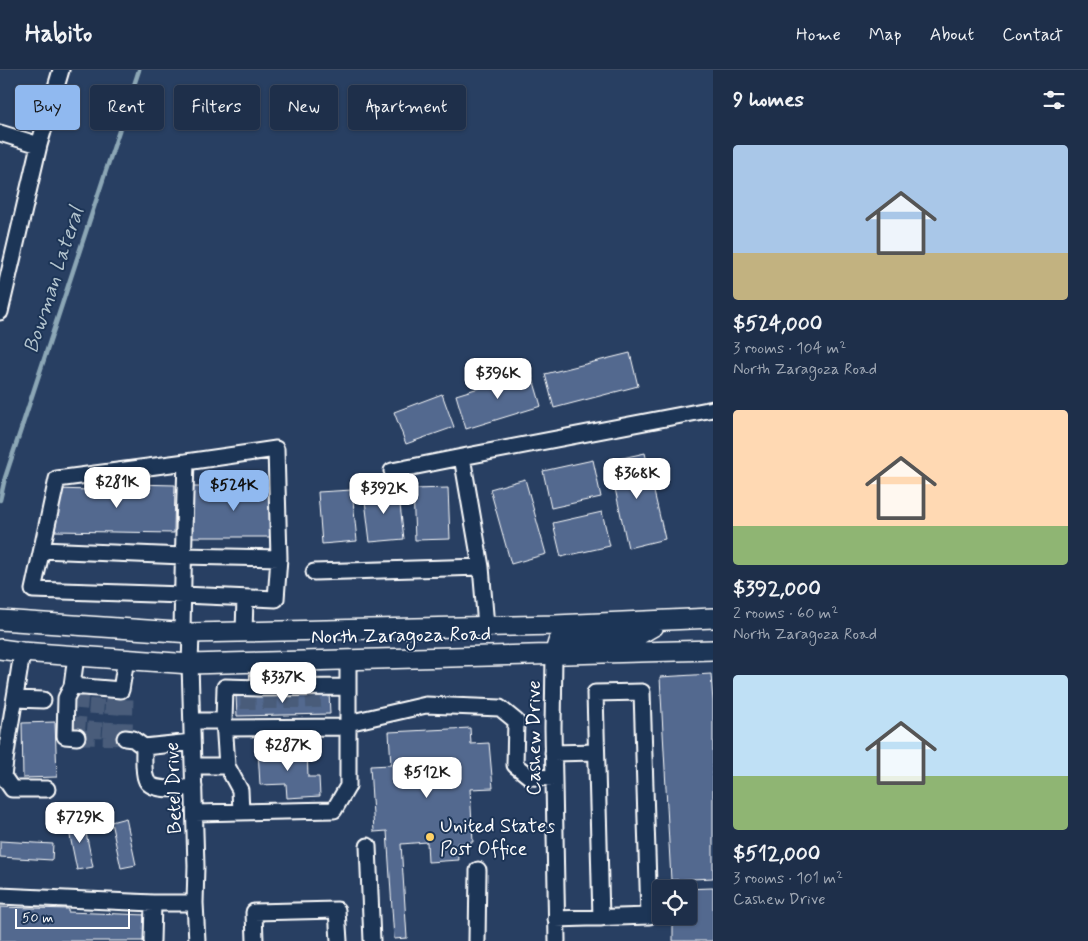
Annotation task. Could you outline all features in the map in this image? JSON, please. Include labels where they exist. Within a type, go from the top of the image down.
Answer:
[{"type":"main road","name":"North Zaragoza Road","points":[[4,620],[187,632],[244,632],[555,625],[713,618]]},
{"type":"main road","points":[[554,655],[558,642],[570,638],[640,634],[663,620]]},
{"type":"main road","name":"North Zaragoza Road","points":[[0,649],[190,664],[713,650]]},
{"type":"street","points":[[0,312],[39,145],[61,70]]},
{"type":"street","points":[[0,133],[39,145]]},
{"type":"street","points":[[392,471],[713,409]]},
{"type":"street","points":[[276,449],[278,558],[276,599],[33,590],[57,479],[186,462],[276,449]]},
{"type":"street","points":[[462,457],[481,567],[486,626]]},
{"type":"street","name":"Betel Drive","points":[[186,462],[183,595],[190,664],[197,941]]},
{"type":"street","points":[[42,550],[278,558]]},
{"type":"street","points":[[314,572],[481,567]]},
{"type":"street","points":[[244,632],[245,598]]},
{"type":"street","points":[[22,652],[3,776],[12,789],[47,789]]},
{"type":"street","name":"Cashew Drive","points":[[554,655],[553,753],[557,941]]},
{"type":"street","points":[[76,656],[78,689]]},
{"type":"street","points":[[77,737],[65,736],[66,698],[78,689],[118,693],[126,659]]},
{"type":"street","points":[[194,813],[334,810],[348,786],[348,660]]},
{"type":"street","points":[[303,690],[305,661]]},
{"type":"street","points":[[258,662],[259,690]]},
{"type":"street","points":[[242,812],[240,790],[227,766],[224,687],[259,690],[303,690],[348,687]]},
{"type":"street","points":[[556,919],[601,918],[649,916],[642,692],[595,693],[601,918]]},
{"type":"street","points":[[15,699],[43,700]]},
{"type":"street","points":[[192,721],[224,725],[270,721],[315,721],[348,725],[426,705],[500,708],[516,721],[515,765],[530,777],[554,778]]},
{"type":"street","points":[[125,738],[133,738],[144,747],[192,742]]},
{"type":"street","points":[[144,747],[146,779],[149,785],[156,788],[194,787]]},
{"type":"street","points":[[553,753],[596,752]]},
{"type":"street","points":[[194,766],[227,766]]},
{"type":"street","points":[[368,846],[372,941]]},
{"type":"street","points":[[477,941],[478,870]]},
{"type":"street","points":[[0,896],[153,903],[195,903]]},
{"type":"street","points":[[152,941],[153,903]]},
{"type":"street","points":[[255,941],[254,912],[337,910],[339,941]]},
{"type":"building","points":[[630,353],[638,386],[554,408],[545,374]]},
{"type":"building","points":[[531,372],[541,406],[466,429],[456,395]]},
{"type":"building","points":[[442,394],[454,427],[406,444],[394,412]]},
{"type":"building","points":[[645,453],[665,539],[628,548],[609,461]]},
{"type":"building","points":[[593,460],[601,497],[551,508],[543,471]]},
{"type":"building","points":[[525,479],[546,554],[511,564],[490,489]]},
{"type":"building","points":[[90,483],[175,485],[174,533],[55,531],[56,489],[90,490]]},
{"type":"building","points":[[192,487],[276,487],[277,537],[192,537]]},
{"type":"building","points":[[398,488],[404,539],[370,542],[364,492]]},
{"type":"building","points":[[448,488],[450,539],[415,540],[413,489]]},
{"type":"building","points":[[352,490],[357,541],[322,544],[318,492]]},
{"type":"building","points":[[602,512],[610,546],[561,557],[553,523]]},
{"type":"building","points":[[711,674],[713,702],[713,878],[671,880],[660,677]]},
{"type":"building","points":[[329,692],[330,714],[237,716],[236,695]]},
{"type":"building","points":[[55,722],[57,777],[23,778],[22,723]]},
{"type":"building","name":"United States Post Office","points":[[470,728],[471,744],[489,743],[493,788],[470,789],[473,842],[457,843],[459,860],[428,862],[427,842],[401,844],[407,938],[394,939],[387,831],[374,832],[370,766],[391,765],[389,732]]},
{"type":"building","points":[[307,748],[308,777],[319,777],[320,796],[287,798],[286,784],[260,785],[258,750]]},
{"type":"building","points":[[83,818],[93,867],[77,870],[67,821]]},
{"type":"building","points":[[126,818],[136,865],[121,868],[111,822]]},
{"type":"building","points":[[0,841],[53,844],[52,860],[0,857]]},
{"type":"building","points":[[697,888],[713,888],[713,941],[673,941],[673,925],[697,925]]},
{"type":"building","points":[[0,907],[68,909],[68,912],[146,915],[145,941],[0,941]]},
{"type":"waterway","name":"Bowman Lateral","points":[[0,500],[5,478],[139,70]]},
{"type":"tunnel","points":[[292,693],[292,714]]},
{"type":"tunnel","points":[[313,693],[314,714]]},
{"type":"tunnel","points":[[81,694],[77,737],[125,738],[126,697]]},
{"type":"tunnel","points":[[248,694],[248,716]]},
{"type":"tunnel","points":[[270,694],[270,715]]},
{"type":"tunnel","points":[[94,737],[97,696]]},
{"type":"tunnel","points":[[110,737],[113,697]]},
{"type":"place","name":"United States Post Office","points":[[430,837]]}]
